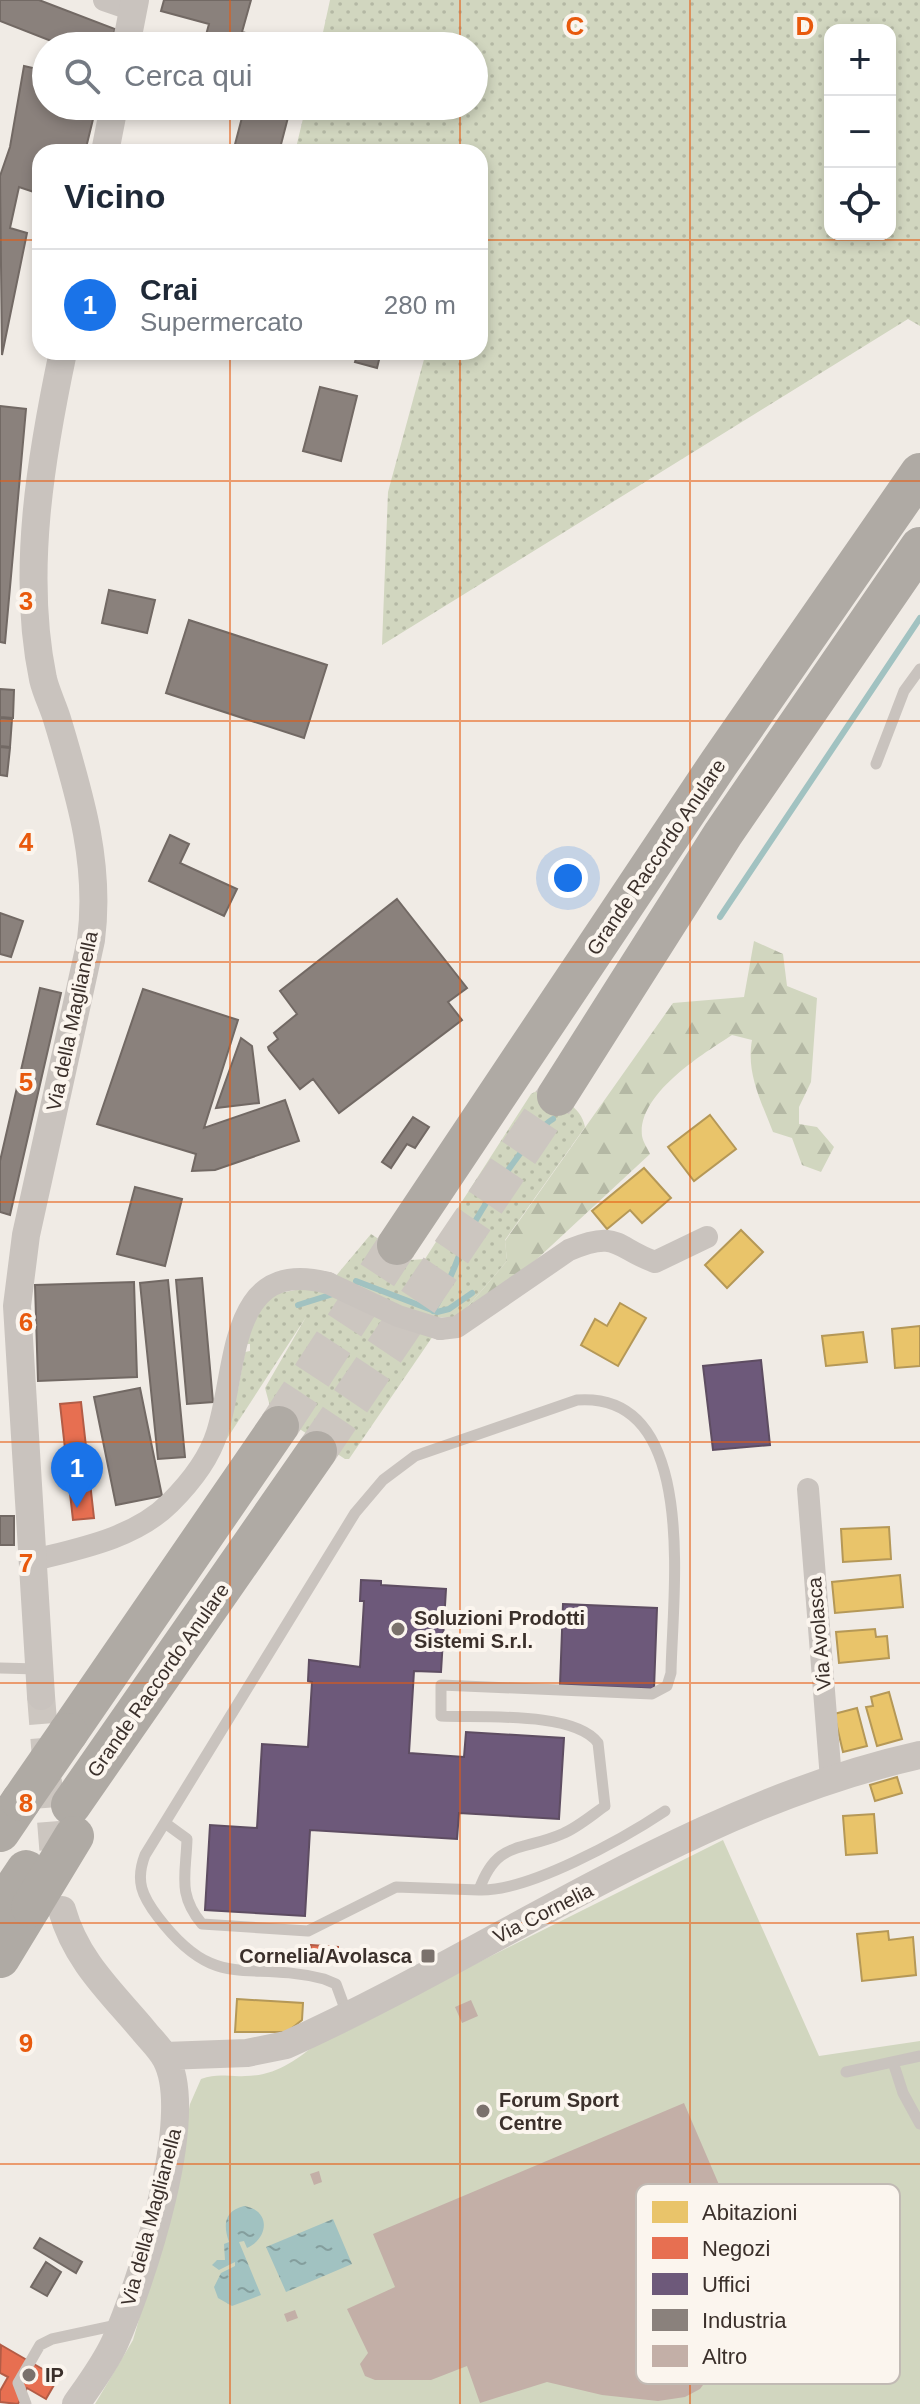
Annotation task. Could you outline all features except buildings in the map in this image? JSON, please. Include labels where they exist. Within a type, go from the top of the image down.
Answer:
[{"type":"highway","name":"Grande Raccordo Anulare","points":[[397,1245],[710,776],[920,473]]},
{"type":"highway","points":[[557,1096],[723,834],[920,547]]},
{"type":"highway","points":[[10,1800],[53,1703],[137,1631],[279,1426]]},
{"type":"highway","name":"Grande Raccordo Anulare","points":[[0,1958],[73,1820],[135,1713],[317,1451]]},
{"type":"street","points":[[104,0],[134,5],[129,32]]},
{"type":"street","points":[[107,144],[111,120]]},
{"type":"street","name":"Via della Maglianella","points":[[53,1703],[30,1561],[18,1363],[19,1277],[63,1052],[91,940],[95,896],[92,852],[85,819],[53,704],[43,681],[37,621],[36,529],[62,360]]},
{"type":"street","points":[[30,1561],[129,1531],[169,1504],[201,1465],[216,1437],[244,1318],[255,1295],[282,1281],[328,1283],[398,1316],[440,1329],[457,1327],[569,1250],[588,1242],[615,1241],[655,1262],[707,1237]]},
{"type":"street","name":"Via Avolasca","points":[[808,1489],[831,1779]]},
{"type":"street","name":"Via Cornelia","points":[[165,2056],[272,2049],[347,2015],[651,1858],[778,1798],[831,1779],[920,1755]]},
{"type":"street","name":"Via della Maglianella","points":[[30,1899],[72,1940],[88,1967],[165,2056],[176,2088],[176,2126],[140,2276],[109,2352],[76,2404]]},
{"type":"lane","points":[[876,764],[904,691],[920,669]]},
{"type":"lane","points":[[347,2015],[336,1984],[324,1979],[227,1969],[211,1965],[184,1949],[147,1902],[139,1881],[145,1855],[355,1513],[383,1480],[403,1462],[431,1449],[577,1400],[601,1400],[623,1408],[637,1420],[657,1445],[664,1467],[672,1518],[669,1680],[661,1692],[652,1694],[441,1685],[441,1716],[576,1726],[598,1743],[605,1806],[565,1833],[499,1855],[488,1865],[479,1890]]},
{"type":"lane","points":[[0,1668],[53,1703]]},
{"type":"lane","points":[[165,1823],[187,1839],[183,1891],[191,1912],[202,1924],[308,1931],[396,1887],[497,1891],[636,1830],[665,1811]]},
{"type":"lane","points":[[636,1830],[651,1858]]},
{"type":"lane","points":[[846,2072],[920,2056]]},
{"type":"lane","points":[[893,2062],[903,2093],[920,2124]]},
{"type":"lane","points":[[26,2404],[18,2383],[40,2345],[52,2339],[122,2324]]},
{"type":"green space","points":[[330,0],[920,0],[920,326],[908,319],[382,645],[388,492],[424,360],[488,360],[488,144],[297,144],[303,120],[488,120],[488,32],[323,32]]},
{"type":"green space","points":[[754,941],[783,954],[787,986],[817,998],[811,1082],[799,1107],[799,1124],[817,1127],[834,1147],[821,1172],[802,1165],[792,1138],[773,1132],[753,1075],[752,1040],[732,1035],[689,1064],[650,1105],[643,1120],[642,1136],[650,1154],[537,1259],[459,1317],[507,1261],[505,1241],[673,1003],[744,997]]},
{"type":"green space","points":[[542,1088],[574,1108],[585,1127],[505,1240],[507,1261],[459,1317],[426,1318],[335,1277],[371,1234],[411,1260],[425,1259],[531,1094]]},
{"type":"green space","points":[[311,1287],[433,1336],[349,1459],[345,1459],[271,1410],[265,1388],[306,1317],[215,1457],[238,1389],[245,1352],[250,1351],[250,1344],[246,1344],[264,1296]]},
{"type":"green space","name":"Forum Sport Centre","points":[[723,1840],[819,2056],[920,2041],[920,2404],[95,2404],[133,2340],[170,2212],[190,2104],[201,2079],[256,2075],[276,2070],[319,2042]]},
{"type":"water","points":[[244,2206],[263,2218],[260,2238],[247,2248],[244,2241],[239,2242],[261,2295],[232,2306],[218,2298],[214,2287],[221,2273],[235,2266],[235,2262],[219,2270],[212,2265],[217,2260],[225,2260],[224,2244],[229,2242],[227,2220],[232,2211]]},
{"type":"water","points":[[333,2219],[352,2264],[286,2292],[266,2247]]},
{"type":"waterway","points":[[720,917],[920,618]]},
{"type":"waterway","name":"Grande Raccordo Anulare","points":[[433,1311],[481,1211],[531,1140],[553,1119]]},
{"type":"waterway","name":"Grande Raccordo Anulare","points":[[356,1281],[437,1312],[449,1309],[472,1293]]},
{"type":"waterway","points":[[298,1305],[333,1294]]},
{"type":"tunnel","points":[[317,1451],[557,1096]]},
{"type":"tunnel","points":[[279,1426],[397,1245]]},
{"type":"tunnel","points":[[41,1696],[55,1870]]},
{"type":"place","name":"Crai","points":[[77,1508]]},
{"type":"place","name":"Soluzioni Prodotti Sistemi S.r.l.","points":[[398,1629]]},
{"type":"place","name":"Cornelia/Avolasca","points":[[428,1956]]},
{"type":"place","name":"Forum Sport Centre","points":[[483,2111]]},
{"type":"place","name":"IP","points":[[29,2375]]}]
